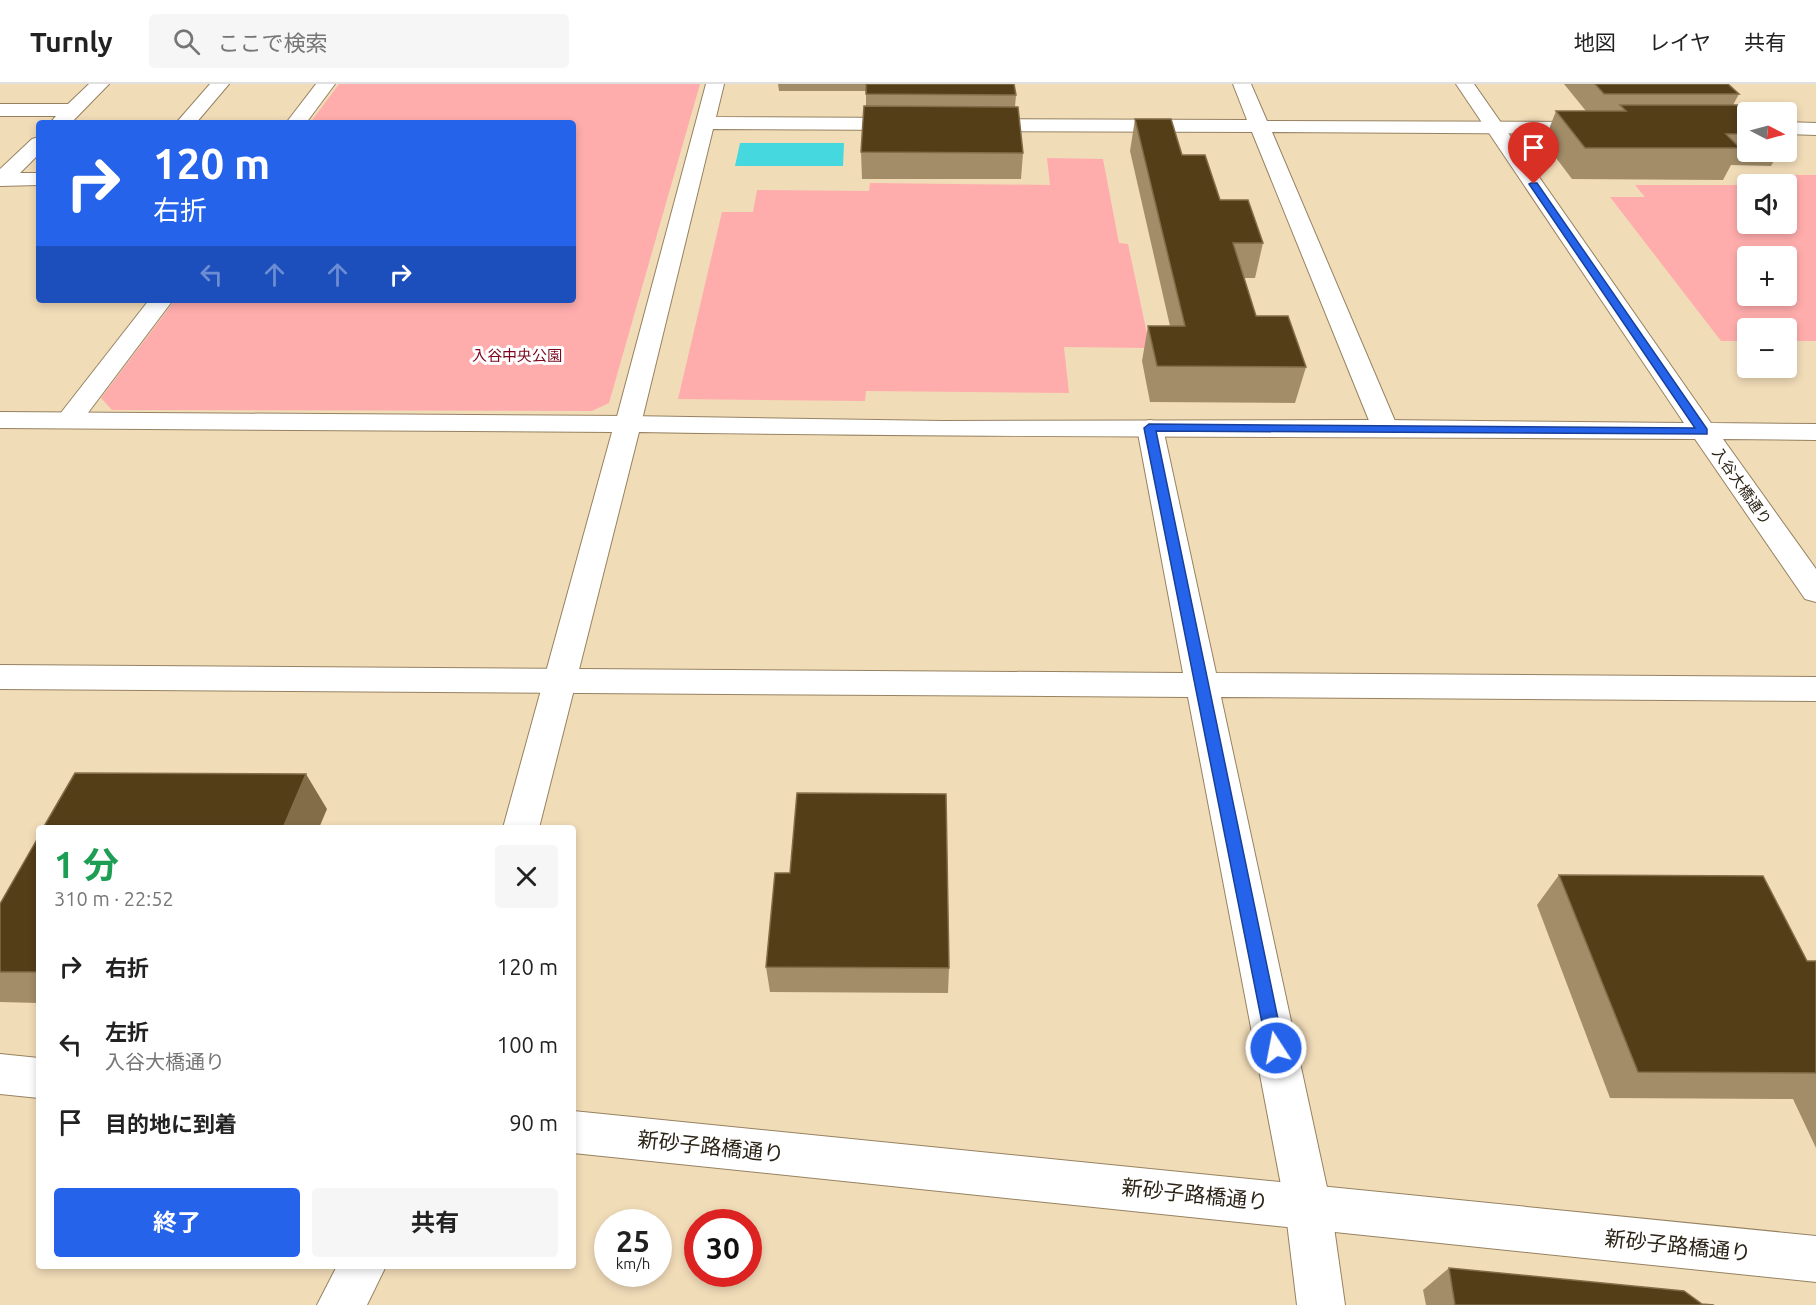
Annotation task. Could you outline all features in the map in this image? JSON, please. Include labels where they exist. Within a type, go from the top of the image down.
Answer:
[{"type":"street","points":[[0,110],[66,117],[100,84]]},
{"type":"street","points":[[189,120],[220,84]]},
{"type":"street","points":[[298,120],[326,84]]},
{"type":"street","points":[[522,825],[561,682],[715,84]]},
{"type":"street","points":[[1242,84],[1386,428]]},
{"type":"street","name":"入谷大橋通り","points":[[1464,84],[1816,591]]},
{"type":"street","points":[[704,123],[920,124]]},
{"type":"street","points":[[955,125],[1616,128]]},
{"type":"street","points":[[1797,128],[1816,129]]},
{"type":"street","points":[[0,180],[36,146]]},
{"type":"street","points":[[0,180],[36,179]]},
{"type":"street","points":[[69,420],[159,303]]},
{"type":"street","points":[[0,420],[628,424],[943,429],[1386,428],[1816,432]]},
{"type":"street","points":[[1149,428],[1308,1206],[1320,1305]]},
{"type":"street","points":[[0,677],[1816,689]]},
{"type":"street","points":[[0,1074],[36,1078]]},
{"type":"street","name":"新砂子路橋通り","points":[[576,1132],[1816,1259]]},
{"type":"street","points":[[341,1305],[361,1269]]},
{"type":"green space","name":"入谷中央公園","points":[[339,84],[700,84],[609,403],[592,411],[112,410],[101,398],[173,303],[576,303],[576,120],[312,120]]},
{"type":"green space","points":[[1047,158],[1103,159],[1119,243],[1128,244],[1150,348],[1064,347],[1069,393],[866,391],[865,401],[678,399],[722,212],[753,212],[757,190],[869,191],[870,183],[1050,185]]},
{"type":"green space","points":[[1797,175],[1816,175],[1816,341],[1797,341],[1797,318],[1737,318],[1737,341],[1721,341],[1610,197],[1645,197],[1635,185],[1737,185],[1737,234],[1797,234]]},
{"type":"water","points":[[740,143],[844,143],[843,166],[735,166]]},
{"type":"building","points":[[866,84],[1014,84],[1016,95],[866,94]]},
{"type":"building","points":[[1595,84],[1728,84],[1739,94],[1604,94]]},
{"type":"building","points":[[1620,105],[1737,105],[1737,134],[1726,134],[1737,145],[1737,148],[1585,148],[1556,111],[1626,111]]},
{"type":"building","points":[[864,106],[1018,107],[1023,153],[861,152]]},
{"type":"building","points":[[1135,119],[1171,119],[1182,155],[1205,155],[1220,200],[1248,200],[1263,243],[1233,243],[1256,316],[1288,316],[1306,367],[1157,366],[1148,326],[1185,326]]},
{"type":"building","points":[[75,773],[306,774],[284,825],[45,825]]},
{"type":"building","points":[[797,793],[946,794],[949,968],[766,967],[775,873],[790,873]]},
{"type":"building","points":[[36,841],[36,972],[0,972],[0,904]]},
{"type":"building","points":[[1559,875],[1763,876],[1807,961],[1816,961],[1816,1073],[1638,1072]]},
{"type":"building","points":[[1449,1268],[1684,1291],[1702,1304],[1714,1305],[1455,1305]]},
{"type":"route","points":[[1276,1048],[1149,428],[1703,431],[1534,184]]}]
